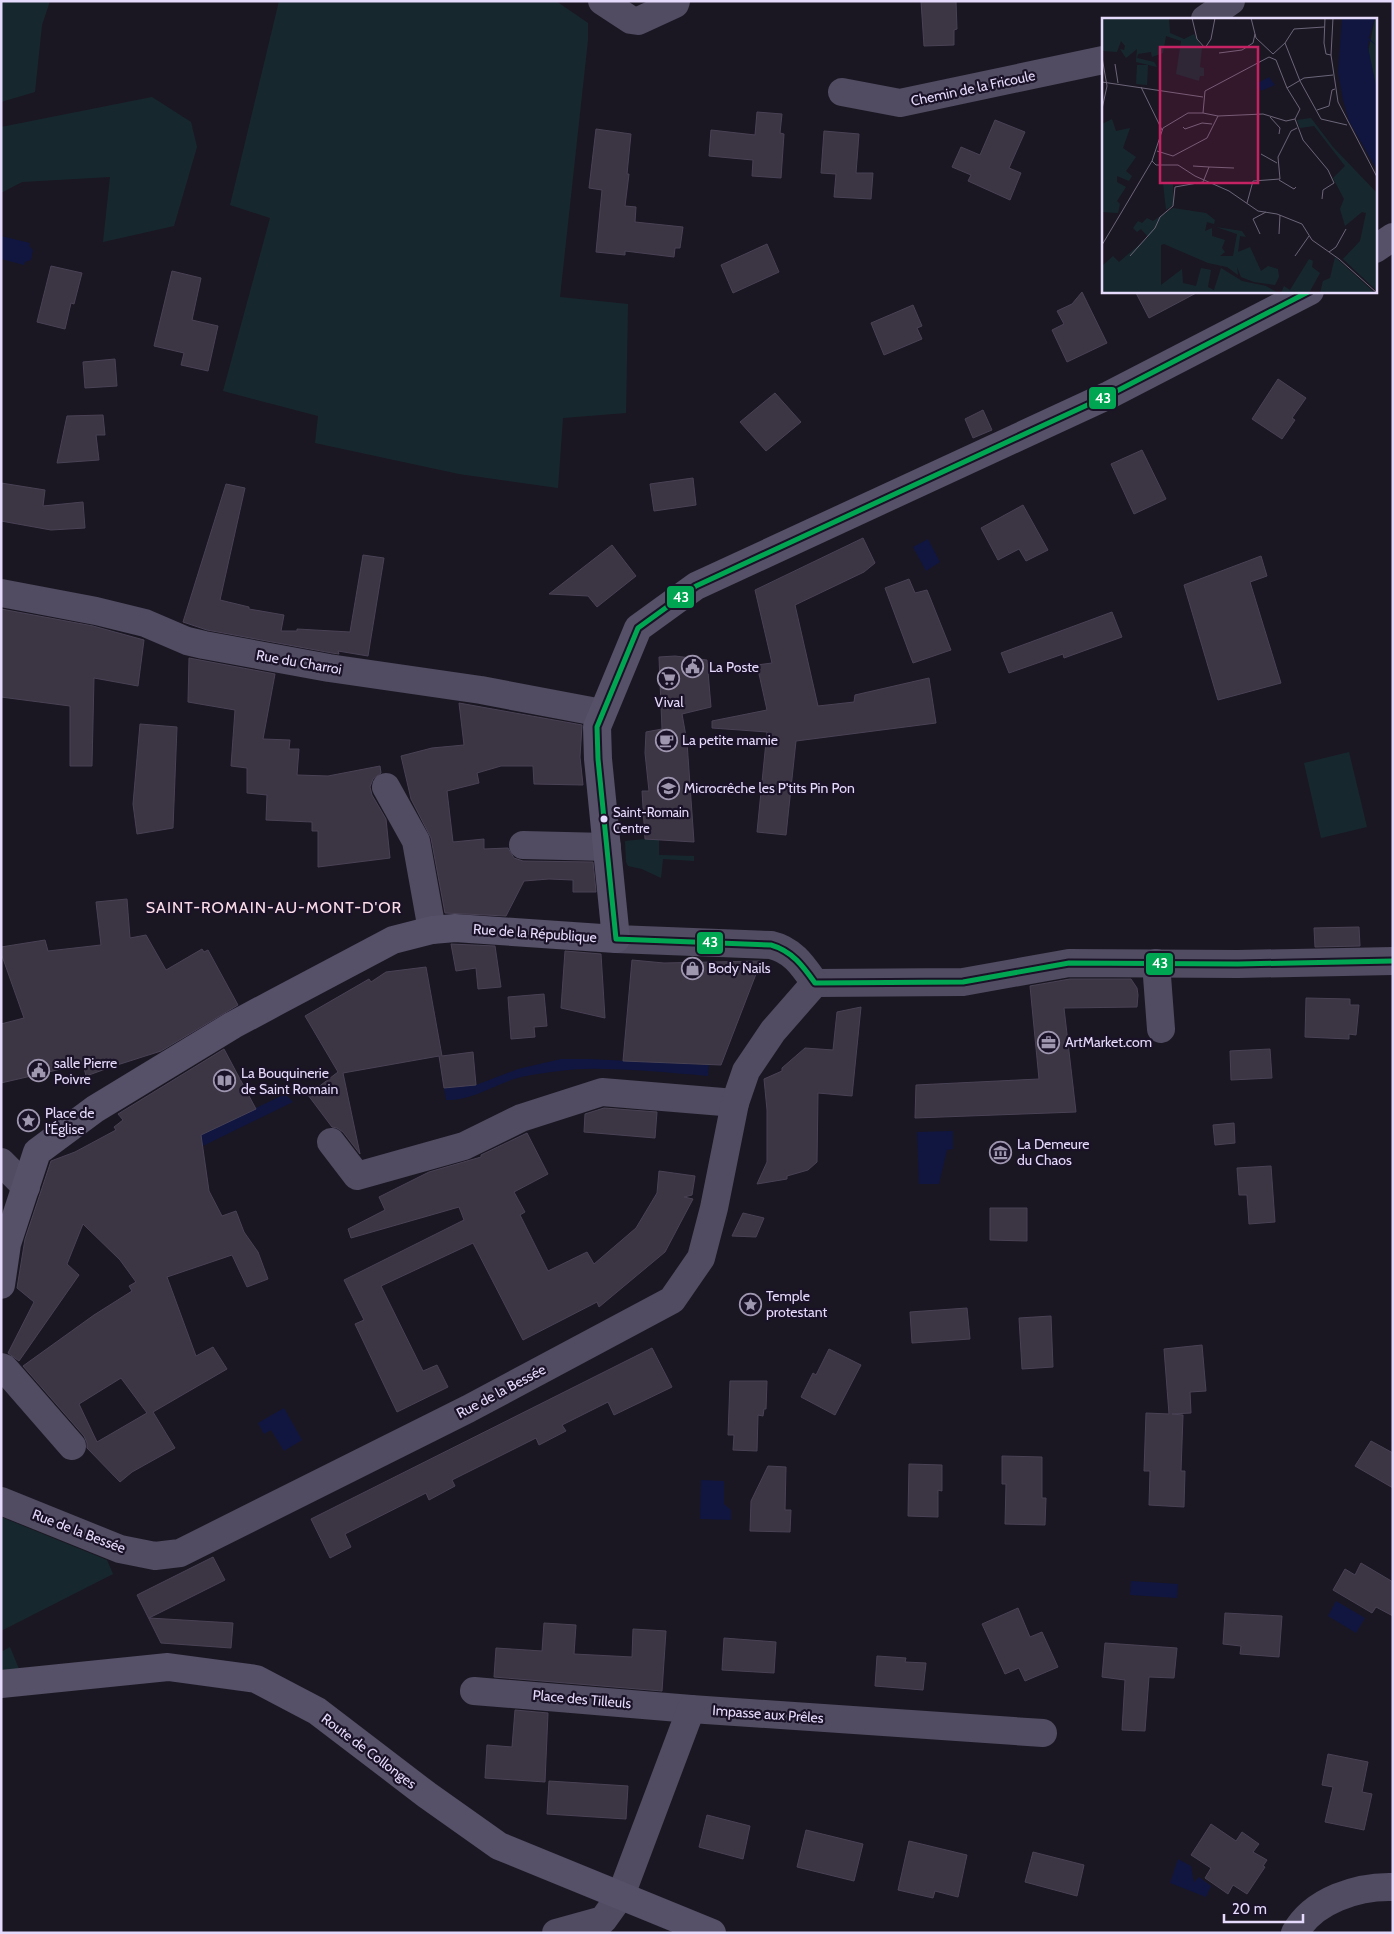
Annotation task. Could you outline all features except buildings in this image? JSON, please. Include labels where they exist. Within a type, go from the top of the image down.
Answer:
[{"type":"main road","points":[[1376,248],[1393,237]]},
{"type":"main road","points":[[616,938],[607,847],[599,720],[638,628],[696,586],[1109,395],[1308,292]]},
{"type":"main road","name":"Rue de la République","points":[[2,1281],[8,1244],[37,1152],[95,1109],[233,1026],[393,940],[432,930],[455,928],[616,938]]},
{"type":"main road","name":"Route de Collonges","points":[[1,1684],[168,1667],[256,1679],[317,1711],[427,1795],[499,1846],[712,1933]]},
{"type":"street","points":[[602,1],[631,20],[638,21],[675,4],[676,1]]},
{"type":"street","points":[[1206,18],[1231,1]]},
{"type":"street","name":"Chemin de la Fricoule","points":[[842,92],[900,103],[1102,60]]},
{"type":"street","name":"Rue du Charroi","points":[[1,593],[96,611],[145,623],[187,641],[204,645],[329,668],[481,690],[599,720]]},
{"type":"street","points":[[386,787],[416,841],[432,930]]},
{"type":"street","points":[[523,845],[607,847]]},
{"type":"street","name":"Rue de la République","points":[[616,938],[771,945],[800,960],[815,983]]},
{"type":"street","points":[[815,983],[963,982],[1069,963],[1238,964],[1393,961]]},
{"type":"street","points":[[1156,963],[1161,1029]]},
{"type":"street","name":"Rue de la Bessée","points":[[1,1501],[120,1549],[154,1556],[180,1553],[468,1409],[672,1300],[701,1258],[735,1103],[746,1071],[773,1031],[815,983]]},
{"type":"street","points":[[331,1142],[357,1176],[464,1146],[521,1118],[602,1092],[735,1103]]},
{"type":"street","points":[[1,1162],[26,1187]]},
{"type":"street","points":[[1,1367],[4,1368],[72,1446]]},
{"type":"street","name":"Place des Tilleuls","points":[[474,1691],[691,1709]]},
{"type":"street","points":[[556,1933],[603,1920],[621,1895],[691,1709]]},
{"type":"street","name":"Impasse aux Prêles","points":[[691,1709],[1044,1733]]},
{"type":"street","points":[[1295,1933],[1313,1912],[1336,1898],[1380,1886],[1393,1887]]},
{"type":"shaded area","points":[[1,1],[50,1],[42,25],[35,92],[1,102]]},
{"type":"shaded area","points":[[279,1],[556,1],[588,23],[588,40],[560,297],[628,304],[626,413],[563,418],[558,488],[459,474],[315,443],[318,416],[223,391],[270,218],[230,205]]},
{"type":"shaded area","points":[[152,97],[191,122],[197,147],[174,226],[103,242],[110,177],[22,182],[1,193],[1,127]]},
{"type":"shaded area","points":[[1,236],[30,243],[29,246],[33,250],[31,260],[25,262],[24,265],[1,259]]},
{"type":"shaded area","points":[[928,539],[940,562],[926,571],[913,547]]},
{"type":"shaded area","points":[[1349,752],[1367,827],[1321,838],[1304,763]]},
{"type":"shaded area","points":[[659,839],[659,855],[694,856],[694,861],[663,859],[661,878],[642,869],[628,866],[626,862],[625,841]]},
{"type":"shaded area","points":[[561,1059],[709,1065],[708,1076],[615,1069],[583,1069],[554,1072],[526,1076],[467,1097],[446,1100],[444,1088],[476,1085],[518,1069]]},
{"type":"shaded area","points":[[285,1094],[293,1102],[203,1146],[141,1168],[172,1149]]},
{"type":"shaded area","points":[[953,1131],[953,1149],[947,1150],[939,1184],[919,1184],[917,1132]]},
{"type":"shaded area","points":[[284,1408],[302,1440],[284,1451],[271,1430],[264,1434],[258,1423]]},
{"type":"shaded area","points":[[701,1480],[724,1481],[724,1504],[731,1510],[731,1520],[700,1519]]},
{"type":"shaded area","points":[[1,1517],[107,1560],[113,1574],[1,1631]]},
{"type":"shaded area","points":[[1131,1581],[1178,1584],[1177,1598],[1130,1595]]},
{"type":"shaded area","points":[[1336,1601],[1365,1618],[1356,1633],[1328,1616]]},
{"type":"shaded area","points":[[10,1647],[19,1669],[1,1671],[1,1652]]},
{"type":"shaded area","points":[[1178,1859],[1191,1866],[1194,1882],[1199,1877],[1211,1886],[1206,1897],[1170,1883]]},
{"type":"transit line","name":"43","points":[[1308,292],[1109,395],[696,586],[638,628],[597,727],[598,759],[616,939],[771,945],[791,955],[815,983],[963,982],[1069,963],[1238,964],[1393,961]]},
{"type":"place","name":"La Poste","points":[[693,667]]},
{"type":"place","name":"Vival","points":[[669,679]]},
{"type":"place","name":"La petite mamie","points":[[666,740]]},
{"type":"place","name":"Microcrêche les P'tits Pin Pon","points":[[668,788]]},
{"type":"place","name":"Saint-Romain Centre","points":[[604,819]]},
{"type":"place","name":"Body Nails","points":[[692,968]]},
{"type":"place","name":"ArtMarket.com","points":[[1049,1042]]},
{"type":"place","name":"salle Pierre Poivre","points":[[38,1071]]},
{"type":"place","name":"La Bouquinerie de Saint Romain","points":[[225,1081]]},
{"type":"place","name":"Place de l'Église","points":[[29,1121]]},
{"type":"place","name":"La Demeure du Chaos","points":[[1001,1152]]},
{"type":"place","name":"Temple protestant","points":[[750,1304]]},
{"type":"district","name":"SAINT-ROMAIN-AU-MONT-D'OR","points":[[274,907]]}]
